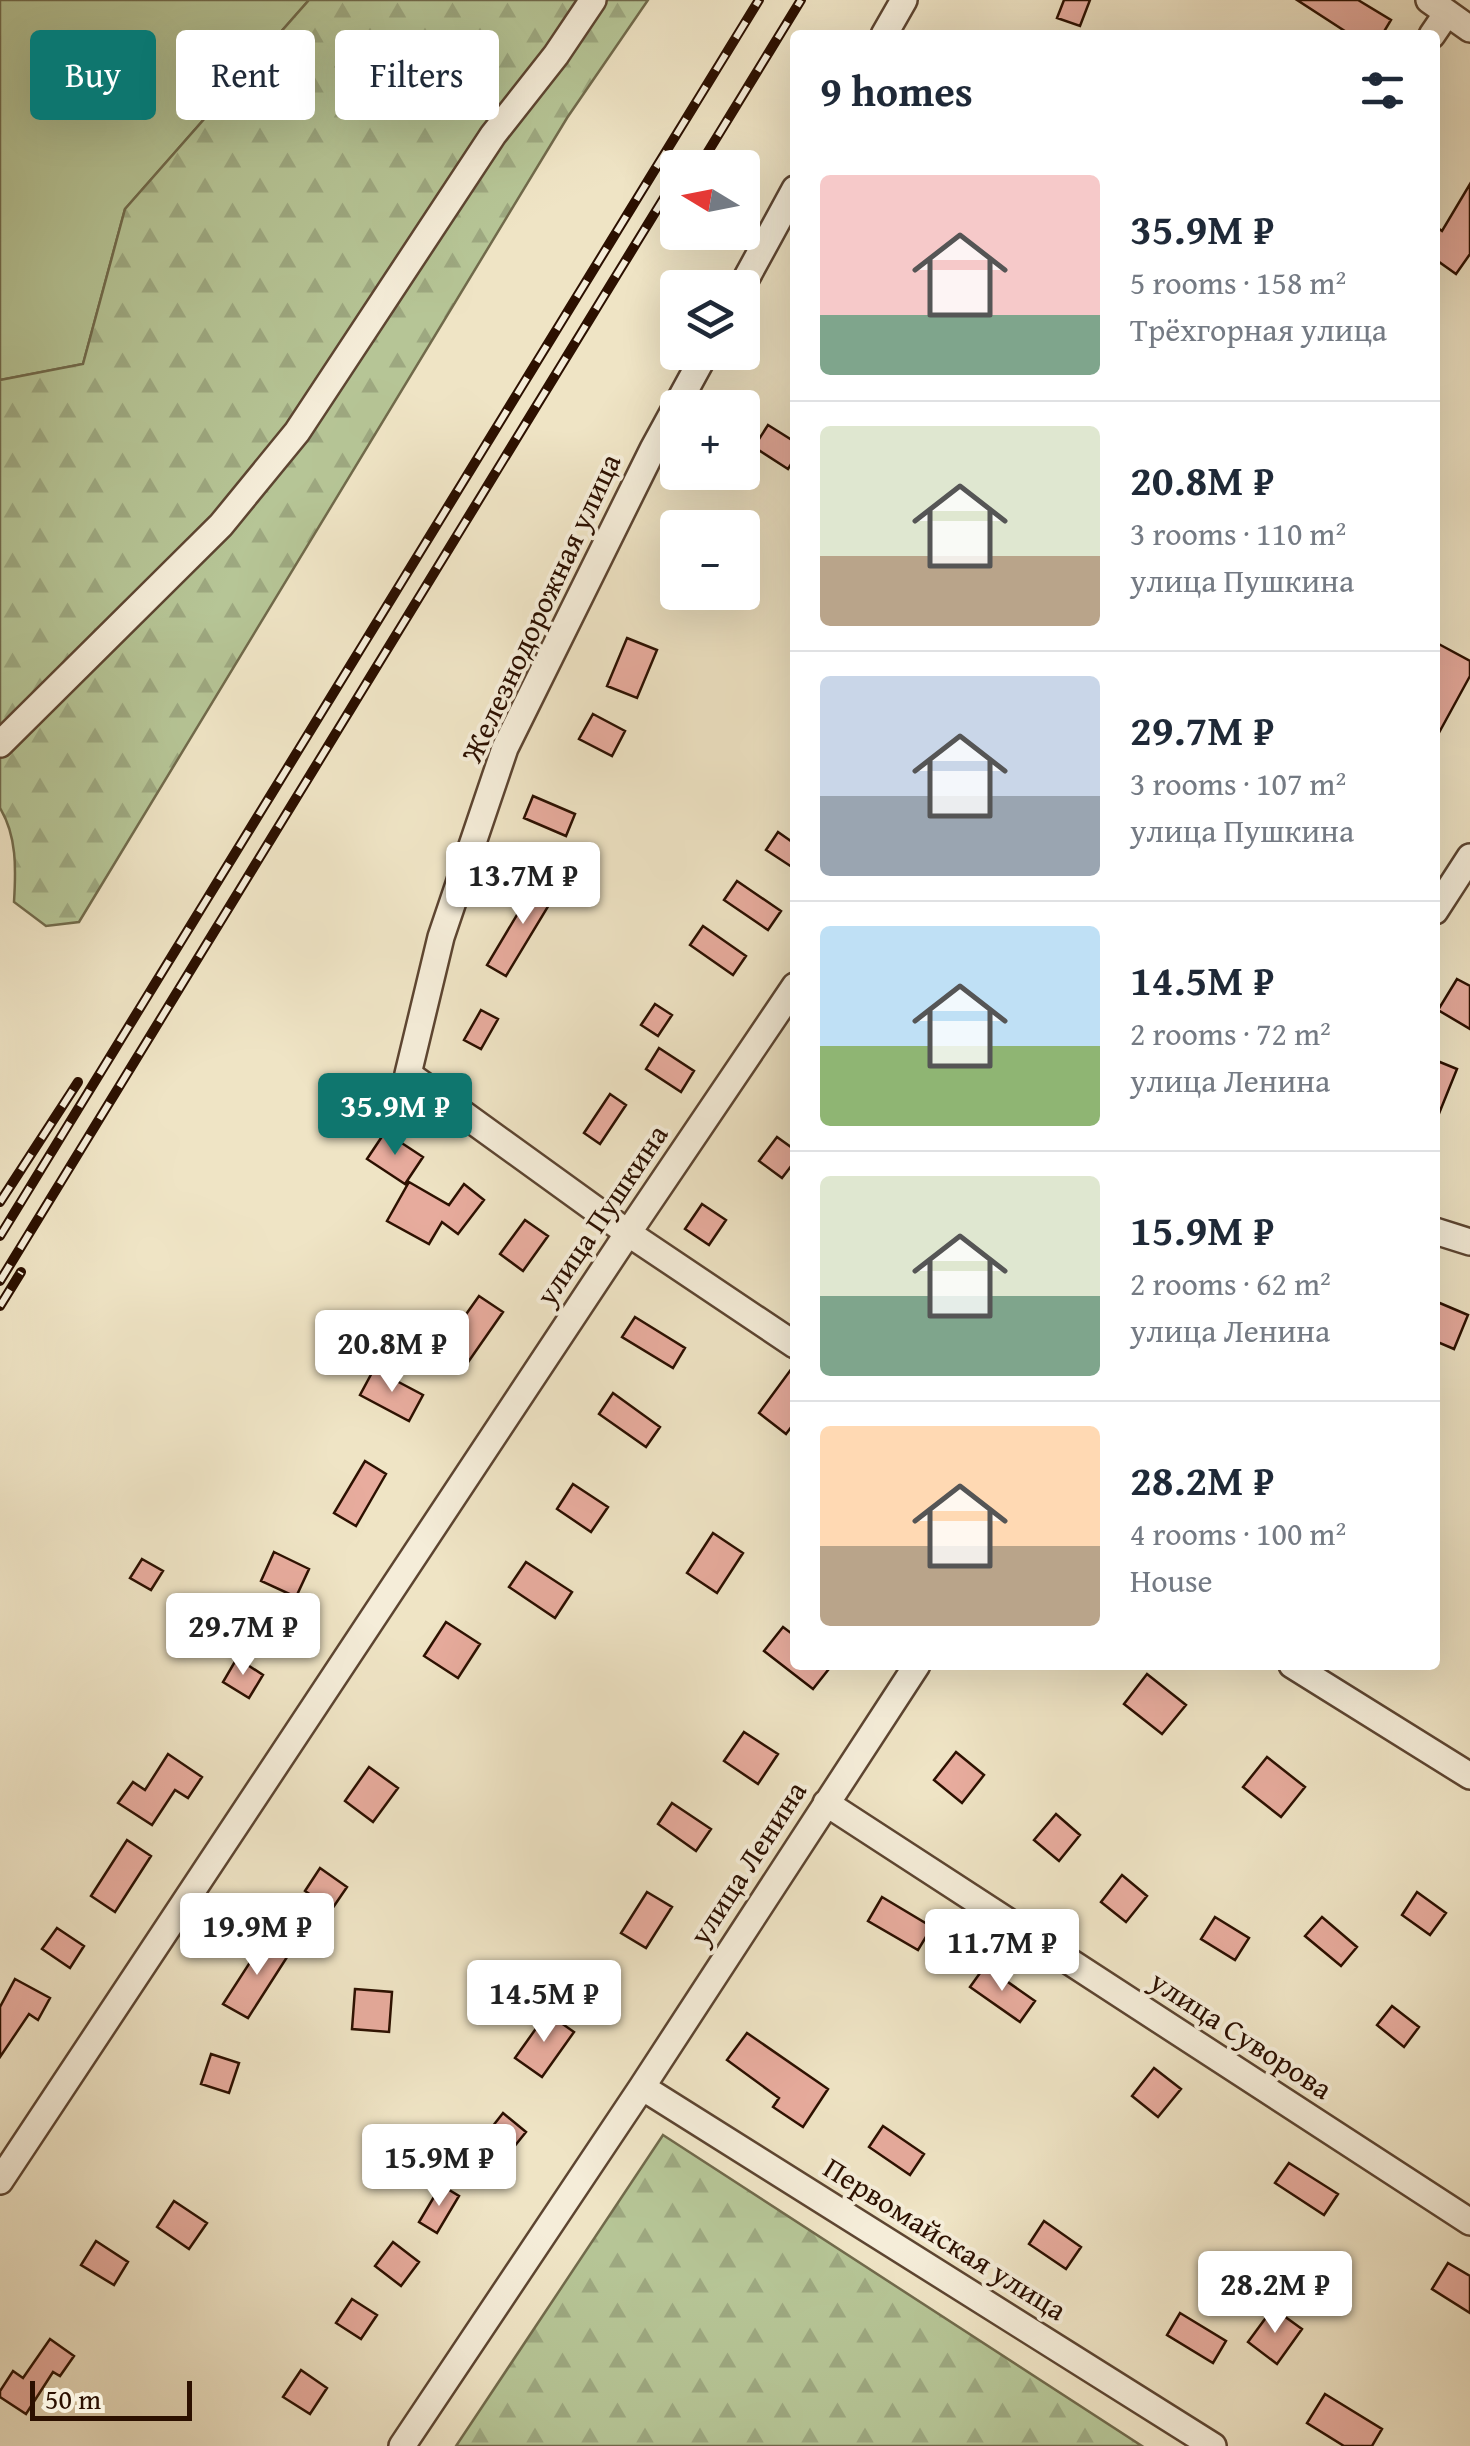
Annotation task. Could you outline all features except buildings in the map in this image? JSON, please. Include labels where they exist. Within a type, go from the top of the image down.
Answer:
[{"type":"street","points":[[0,744],[221,526],[297,432],[493,135],[556,55],[592,0]]},
{"type":"street","points":[[887,30],[904,0]]},
{"type":"street","points":[[1438,6],[1470,28]]},
{"type":"street","points":[[751,270],[790,198]]},
{"type":"street","name":"Железнодорожная улица","points":[[628,1233],[408,1074],[441,937],[505,748],[696,370]]},
{"type":"street","points":[[1440,903],[1470,857]]},
{"type":"street","name":"улица Пушкина","points":[[0,2181],[790,993]]},
{"type":"street","points":[[628,1233],[790,1342]]},
{"type":"street","points":[[1440,1233],[1470,1242]]},
{"type":"street","name":"улица Ленина","points":[[402,2446],[914,1670]]},
{"type":"street","points":[[1300,1670],[1470,1776]]},
{"type":"street","name":"улица Суворова","points":[[826,1804],[1470,2222]]},
{"type":"street","name":"Первомайская улица","points":[[642,2087],[1213,2446]]},
{"type":"green space","points":[[0,0],[309,0],[283,30],[176,30],[176,120],[203,120],[125,209],[83,364],[0,380]]},
{"type":"green space","points":[[309,0],[648,0],[567,118],[79,922],[46,926],[14,902],[12,841],[0,808],[0,380],[83,364],[125,209],[203,120],[315,120],[315,30],[283,30]]},
{"type":"green space","points":[[663,2135],[1142,2446],[456,2446]]},
{"type":"railway","points":[[0,1236],[759,0]]},
{"type":"railway","points":[[709,150],[801,0]]},
{"type":"railway","points":[[0,1281],[660,204]]},
{"type":"railway","points":[[0,1202],[78,1082]]},
{"type":"railway","points":[[0,1306],[21,1272]]}]
